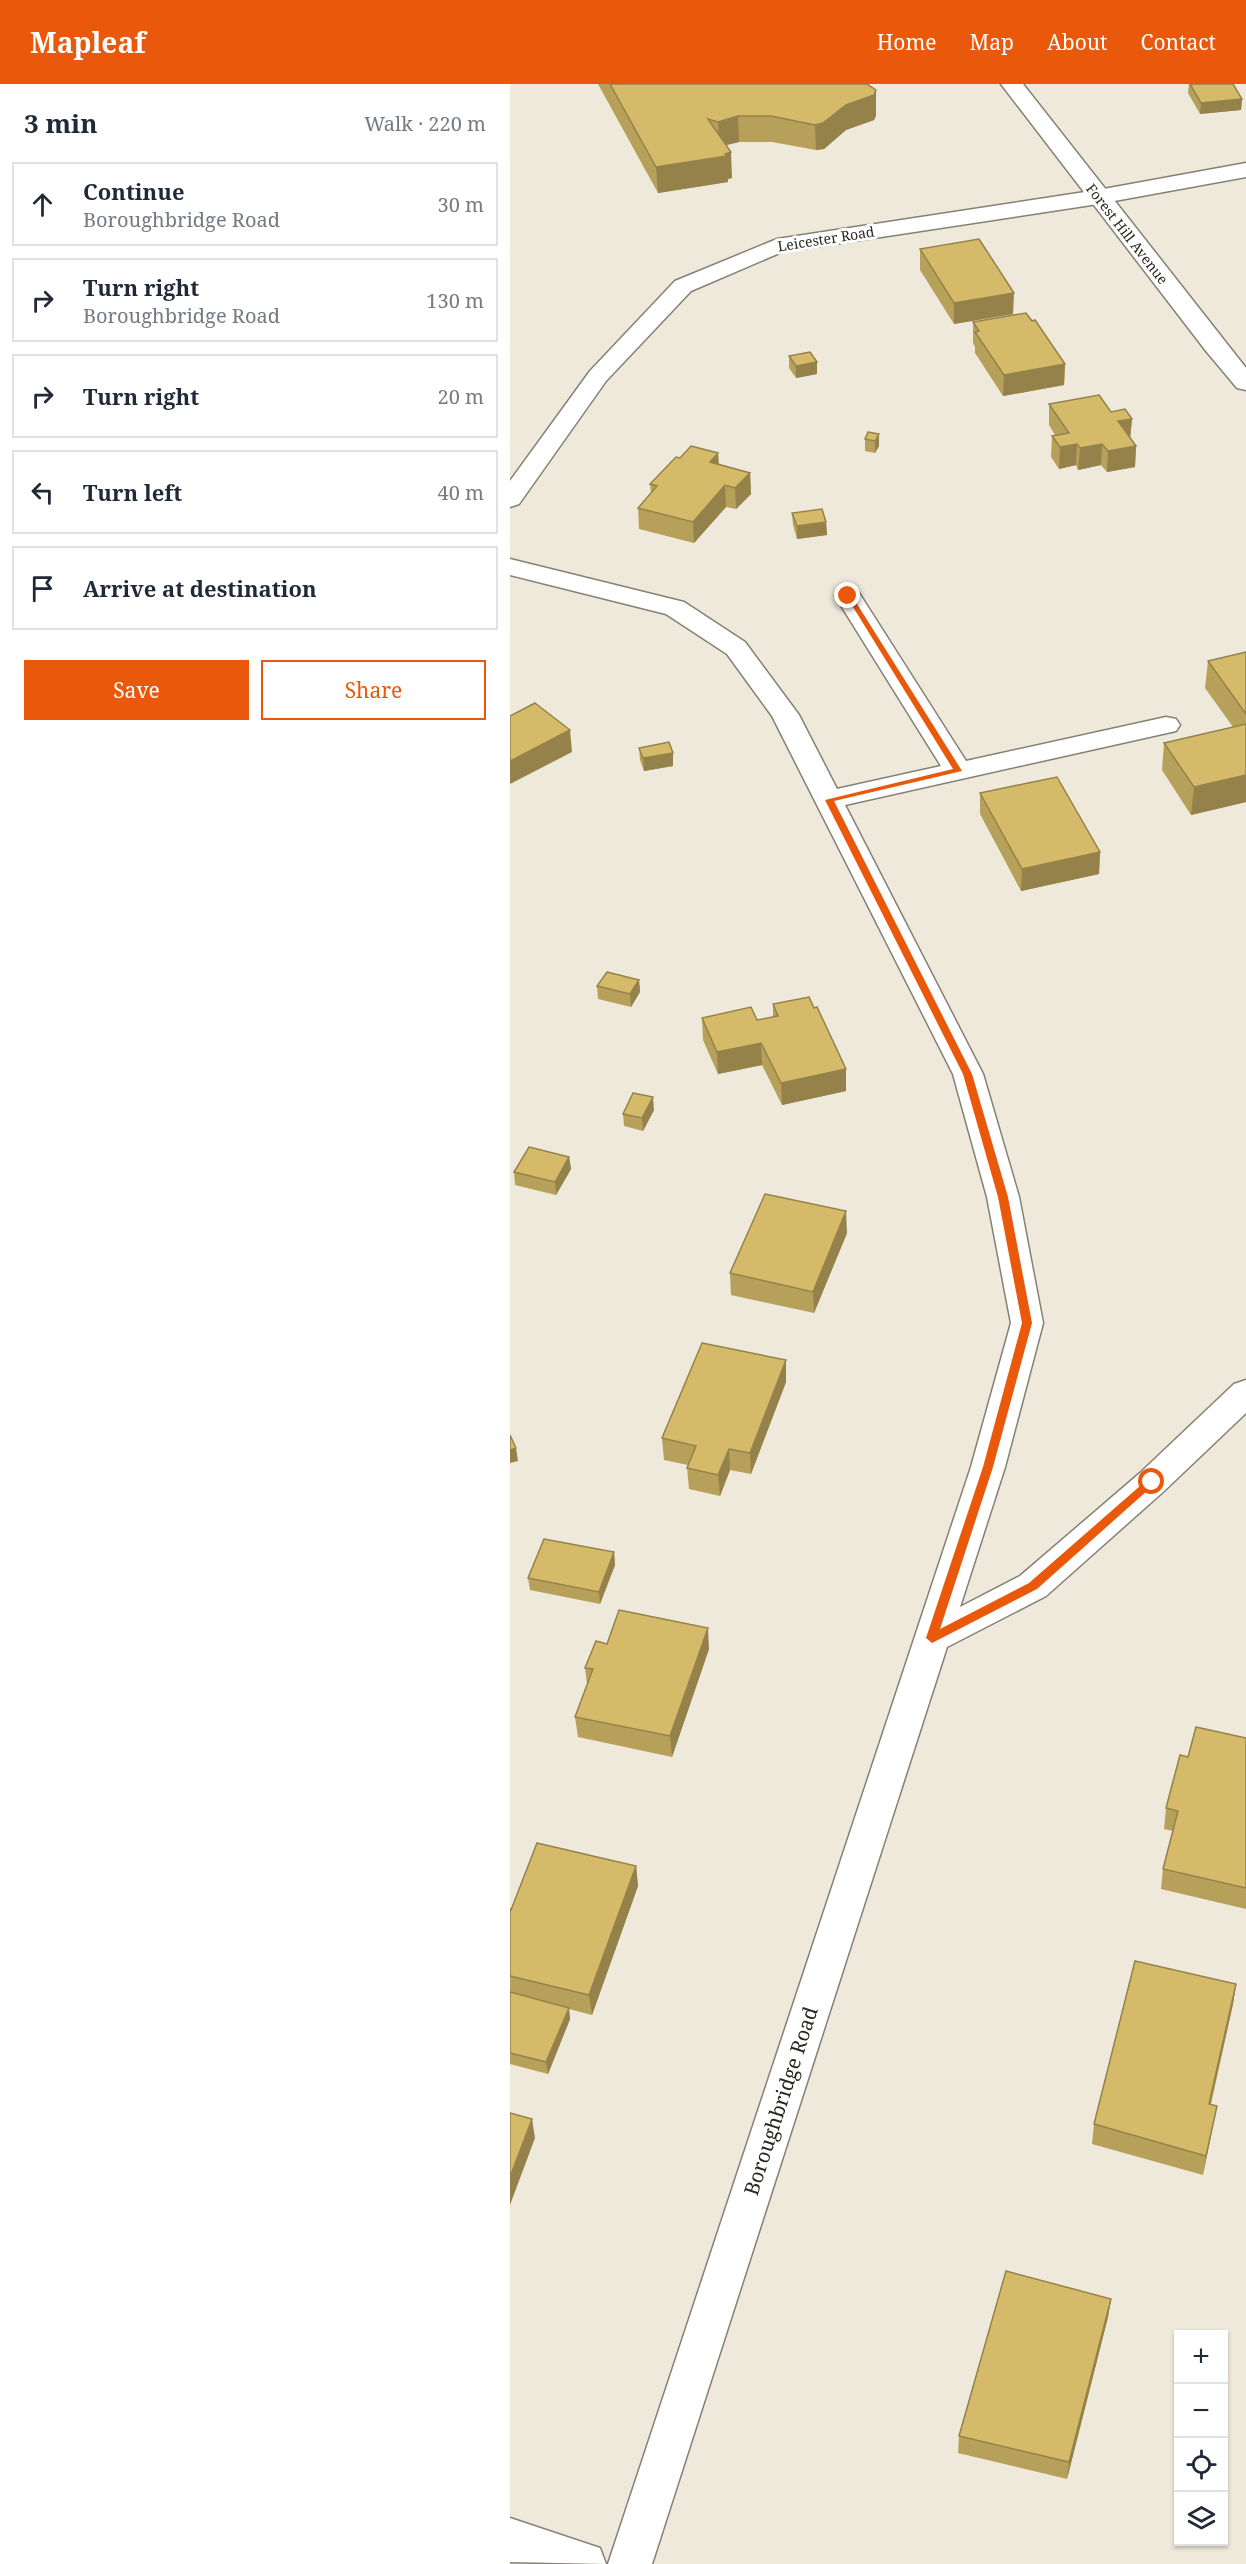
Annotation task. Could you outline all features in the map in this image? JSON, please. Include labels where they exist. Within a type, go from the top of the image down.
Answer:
[{"type":"street","name":"Forest Hill Avenue","points":[[1012,84],[1214,346],[1246,382]]},
{"type":"street","name":"Leicester Road","points":[[510,499],[598,376],[683,286],[777,246],[1098,197],[1246,170]]},
{"type":"street","name":"Boroughbridge Road","points":[[510,567],[675,608],[736,648],[785,716],[968,1074],[1003,1197],[1027,1323],[988,1467],[630,2564]]},
{"type":"street","points":[[848,596],[958,771]]},
{"type":"street","points":[[829,800],[1166,725]]},
{"type":"street","points":[[932,1638],[1033,1586],[1152,1482],[1246,1393]]},
{"type":"street","points":[[510,2540],[584,2564]]},
{"type":"building","points":[[610,84],[867,84],[876,90],[874,95],[846,105],[823,123],[815,125],[771,116],[738,116],[718,122],[708,119],[731,152],[725,154],[727,156],[656,167]]},
{"type":"building","points":[[1190,84],[1233,84],[1242,99],[1201,103]]},
{"type":"building","points":[[979,239],[1014,293],[954,303],[920,249]]},
{"type":"building","points":[[1026,313],[1032,321],[1035,320],[1065,364],[1004,375],[975,332],[979,331],[973,322]]},
{"type":"building","points":[[810,352],[817,362],[796,366],[789,356]]},
{"type":"building","points":[[1099,395],[1111,412],[1125,409],[1132,419],[1118,421],[1136,446],[1108,451],[1102,444],[1080,448],[1077,444],[1060,447],[1052,436],[1069,433],[1049,404]]},
{"type":"building","points":[[868,432],[879,434],[875,441],[865,439]]},
{"type":"building","points":[[691,446],[718,453],[710,462],[750,473],[735,488],[725,485],[693,522],[638,508],[657,486],[650,484],[676,457],[680,458]]},
{"type":"building","points":[[822,509],[826,522],[797,526],[792,513]]},
{"type":"building","points":[[1246,652],[1246,714],[1208,661]]},
{"type":"building","points":[[535,703],[570,730],[510,761],[510,716]]},
{"type":"building","points":[[1246,724],[1246,775],[1194,787],[1164,743]]},
{"type":"building","points":[[669,742],[673,753],[643,758],[639,748]]},
{"type":"building","points":[[1057,777],[1100,852],[1022,869],[980,793]]},
{"type":"building","points":[[607,972],[639,980],[630,994],[597,986]]},
{"type":"building","points":[[809,997],[814,1008],[817,1007],[846,1069],[781,1083],[761,1043],[717,1052],[702,1018],[751,1007],[757,1020],[778,1016],[773,1004]]},
{"type":"building","points":[[633,1093],[653,1097],[642,1118],[623,1114]]},
{"type":"building","points":[[529,1147],[569,1157],[555,1182],[514,1172]]},
{"type":"building","points":[[765,1194],[846,1211],[813,1292],[730,1273]]},
{"type":"building","points":[[702,1343],[786,1360],[750,1453],[729,1449],[718,1475],[687,1468],[696,1446],[662,1438]]},
{"type":"building","points":[[510,1435],[516,1448],[510,1450]]},
{"type":"building","points":[[544,1539],[614,1552],[599,1592],[528,1578]]},
{"type":"building","points":[[619,1610],[708,1628],[670,1736],[575,1717],[593,1669],[585,1668],[596,1641],[607,1644]]},
{"type":"building","points":[[1196,1727],[1246,1738],[1246,1888],[1163,1869],[1178,1811],[1166,1808],[1180,1755],[1188,1757]]},
{"type":"building","points":[[537,1843],[636,1866],[589,1995],[510,1976],[510,1909]]},
{"type":"building","points":[[1135,1961],[1236,1984],[1209,2104],[1217,2106],[1206,2156],[1094,2124]]},
{"type":"building","points":[[510,1992],[569,2008],[546,2062],[510,2053]]},
{"type":"building","points":[[510,2113],[532,2119],[510,2177]]},
{"type":"building","points":[[1006,2271],[1111,2299],[1069,2462],[959,2436]]},
{"type":"route","points":[[848,596],[958,771],[829,800],[968,1074],[1003,1197],[1027,1323],[988,1467],[932,1638],[1033,1586],[1152,1482]]}]
